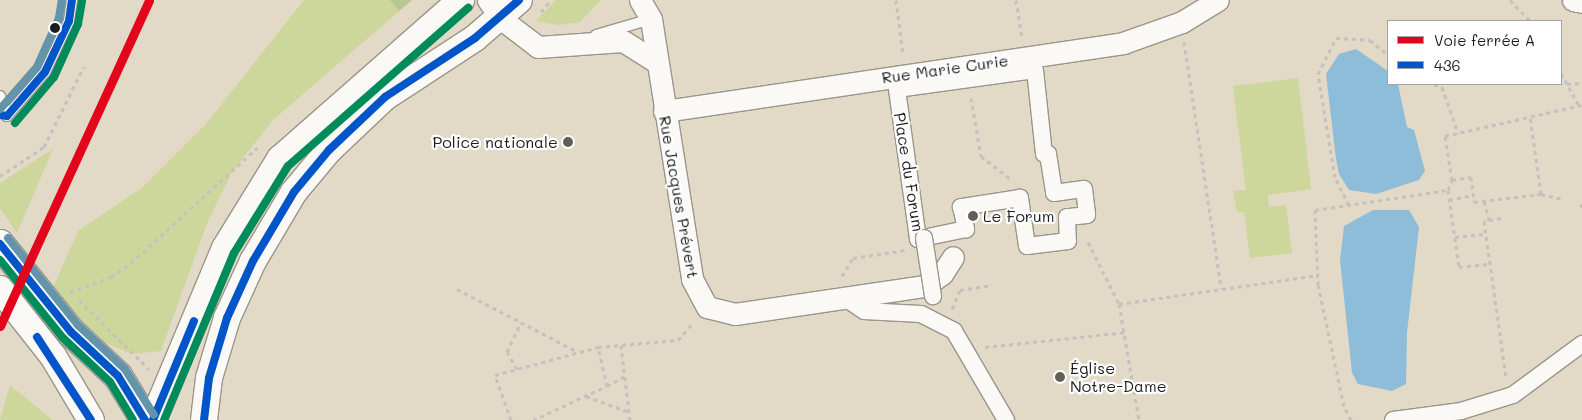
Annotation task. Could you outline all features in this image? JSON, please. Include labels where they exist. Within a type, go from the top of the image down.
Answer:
[{"type":"main road","points":[[0,244],[71,332],[118,376],[145,420]]},
{"type":"street","points":[[153,420],[171,383],[225,248],[280,159],[461,0]]},
{"type":"street","points":[[204,420],[209,378],[227,318],[253,261],[294,192],[343,136],[385,97],[502,17],[519,0]]},
{"type":"street","points":[[640,0],[651,19]]},
{"type":"street","name":"Rue Marie Curie","points":[[664,111],[906,82],[1025,57],[1123,43],[1182,22],[1218,0]]},
{"type":"street","points":[[1573,0],[1582,2]]},
{"type":"street","points":[[502,17],[538,47],[623,41],[658,63]]},
{"type":"street","name":"Rue Jacques Prévert","points":[[651,19],[692,279],[707,307]]},
{"type":"street","name":"Place du Forum","points":[[906,82],[1035,70],[1044,154],[1048,154],[1054,193],[1084,189],[1087,216],[1067,217],[1068,241],[1027,246],[1020,198],[961,207],[966,229],[922,238]]},
{"type":"street","points":[[906,82],[922,238],[933,296]]},
{"type":"street","points":[[707,307],[734,314],[925,286],[942,274],[953,257]]},
{"type":"street","points":[[0,289],[52,356],[91,420]]},
{"type":"street","points":[[845,298],[864,311],[901,309],[944,326],[967,349],[1006,420]]},
{"type":"street","points":[[1393,420],[1460,412],[1513,395],[1582,344]]},
{"type":"lane","points":[[3,116],[45,72],[69,21],[72,0]]},
{"type":"lane","points":[[566,44],[651,19]]},
{"type":"lane","points":[[0,96],[3,116]]},
{"type":"path","points":[[502,17],[551,0]]},
{"type":"path","points":[[896,0],[906,82]]},
{"type":"path","points":[[1016,0],[1025,57]]},
{"type":"path","points":[[1510,0],[1529,20]]},
{"type":"path","points":[[1349,205],[1334,177],[1318,74],[1336,38],[1370,40],[1387,54]]},
{"type":"path","points":[[1186,59],[1221,288]]},
{"type":"path","points":[[0,176],[33,158],[54,132],[84,66]]},
{"type":"path","points":[[1490,264],[1459,267],[1449,200],[1448,190],[1452,180],[1445,136],[1581,105],[1562,75]]},
{"type":"path","points":[[1567,84],[1582,83]]},
{"type":"path","points":[[1437,85],[1442,87],[1458,133]]},
{"type":"path","points":[[1530,117],[1541,194]]},
{"type":"path","points":[[70,292],[97,284],[131,263],[261,143]]},
{"type":"path","points":[[1452,180],[1471,177],[1474,202],[1541,194],[1562,199]]},
{"type":"path","points":[[1351,420],[1344,406],[1318,275],[1315,210],[1448,190]]},
{"type":"path","points":[[1449,200],[1473,195]]},
{"type":"path","points":[[1484,201],[1489,220]]},
{"type":"path","points":[[1501,218],[1484,222],[1506,379],[1513,395]]},
{"type":"path","points":[[1455,237],[1486,234]]},
{"type":"path","points":[[845,298],[840,281],[853,258],[920,248],[922,238]]},
{"type":"path","points":[[1139,420],[1127,332],[1119,304],[1318,275]]},
{"type":"path","points":[[944,326],[960,290],[992,285]]},
{"type":"path","points":[[63,287],[103,319],[149,369],[171,383]]},
{"type":"path","points":[[457,289],[520,324],[578,352]]},
{"type":"path","points":[[511,420],[495,375],[598,347],[678,340],[707,307]]},
{"type":"path","points":[[517,369],[507,352],[520,324]]},
{"type":"path","points":[[967,349],[1127,332]]},
{"type":"path","points":[[621,345],[630,420]]},
{"type":"path","points":[[598,347],[607,386]]},
{"type":"path","points":[[533,420],[625,376]]},
{"type":"path","points":[[586,396],[629,412]]},
{"type":"green space","points":[[304,0],[390,0],[399,11],[273,120],[232,172],[207,223],[161,351],[131,354],[95,338],[52,290],[78,231],[143,187],[206,124]]},
{"type":"green space","points":[[390,0],[412,0],[399,11]]},
{"type":"green space","points":[[556,0],[601,0],[580,22],[559,25],[536,21]]},
{"type":"green space","points":[[1298,78],[1311,189],[1268,195],[1269,207],[1286,205],[1292,253],[1250,258],[1244,212],[1237,212],[1233,191],[1246,190],[1233,86]]},
{"type":"green space","points":[[53,149],[17,233],[0,208],[0,183]]},
{"type":"green space","points":[[10,385],[50,418],[52,420],[0,420]]},
{"type":"water","points":[[1356,49],[1387,70],[1387,85],[1398,85],[1407,127],[1414,130],[1425,171],[1419,180],[1376,194],[1349,190],[1339,174],[1336,159],[1326,74],[1339,54]]},
{"type":"water","points":[[1373,210],[1409,210],[1419,227],[1407,333],[1406,384],[1392,391],[1358,384],[1352,373],[1340,260],[1344,226]]},
{"type":"railway","points":[[132,40],[148,0]]},
{"type":"rail line","name":"A","points":[[0,326],[149,0]]},
{"type":"transit line","points":[[0,109],[37,67],[59,18],[62,0]]},
{"type":"transit line","name":"436","points":[[0,115],[7,116],[45,72],[69,21],[72,0]]},
{"type":"transit line","name":"436","points":[[204,420],[209,378],[227,318],[253,261],[294,192],[329,150],[385,97],[475,38],[519,0]]},
{"type":"transit line","points":[[15,123],[54,77],[78,24],[82,1]]},
{"type":"transit line","points":[[164,420],[234,253],[288,166],[468,8]]},
{"type":"transit line","points":[[8,238],[78,325],[125,369],[154,415]]},
{"type":"transit line","name":"436","points":[[0,244],[71,332],[118,376],[145,420]]},
{"type":"transit line","points":[[0,260],[63,338],[110,382],[133,420]]},
{"type":"transit line","name":"436","points":[[153,420],[194,321]]},
{"type":"transit line","name":"436","points":[[37,337],[91,420]]},
{"type":"place","name":"Police nationale","points":[[568,142]]},
{"type":"place","name":"Le Forum","points":[[973,216]]},
{"type":"place","name":"Église Notre-Dame","points":[[1060,377]]}]
